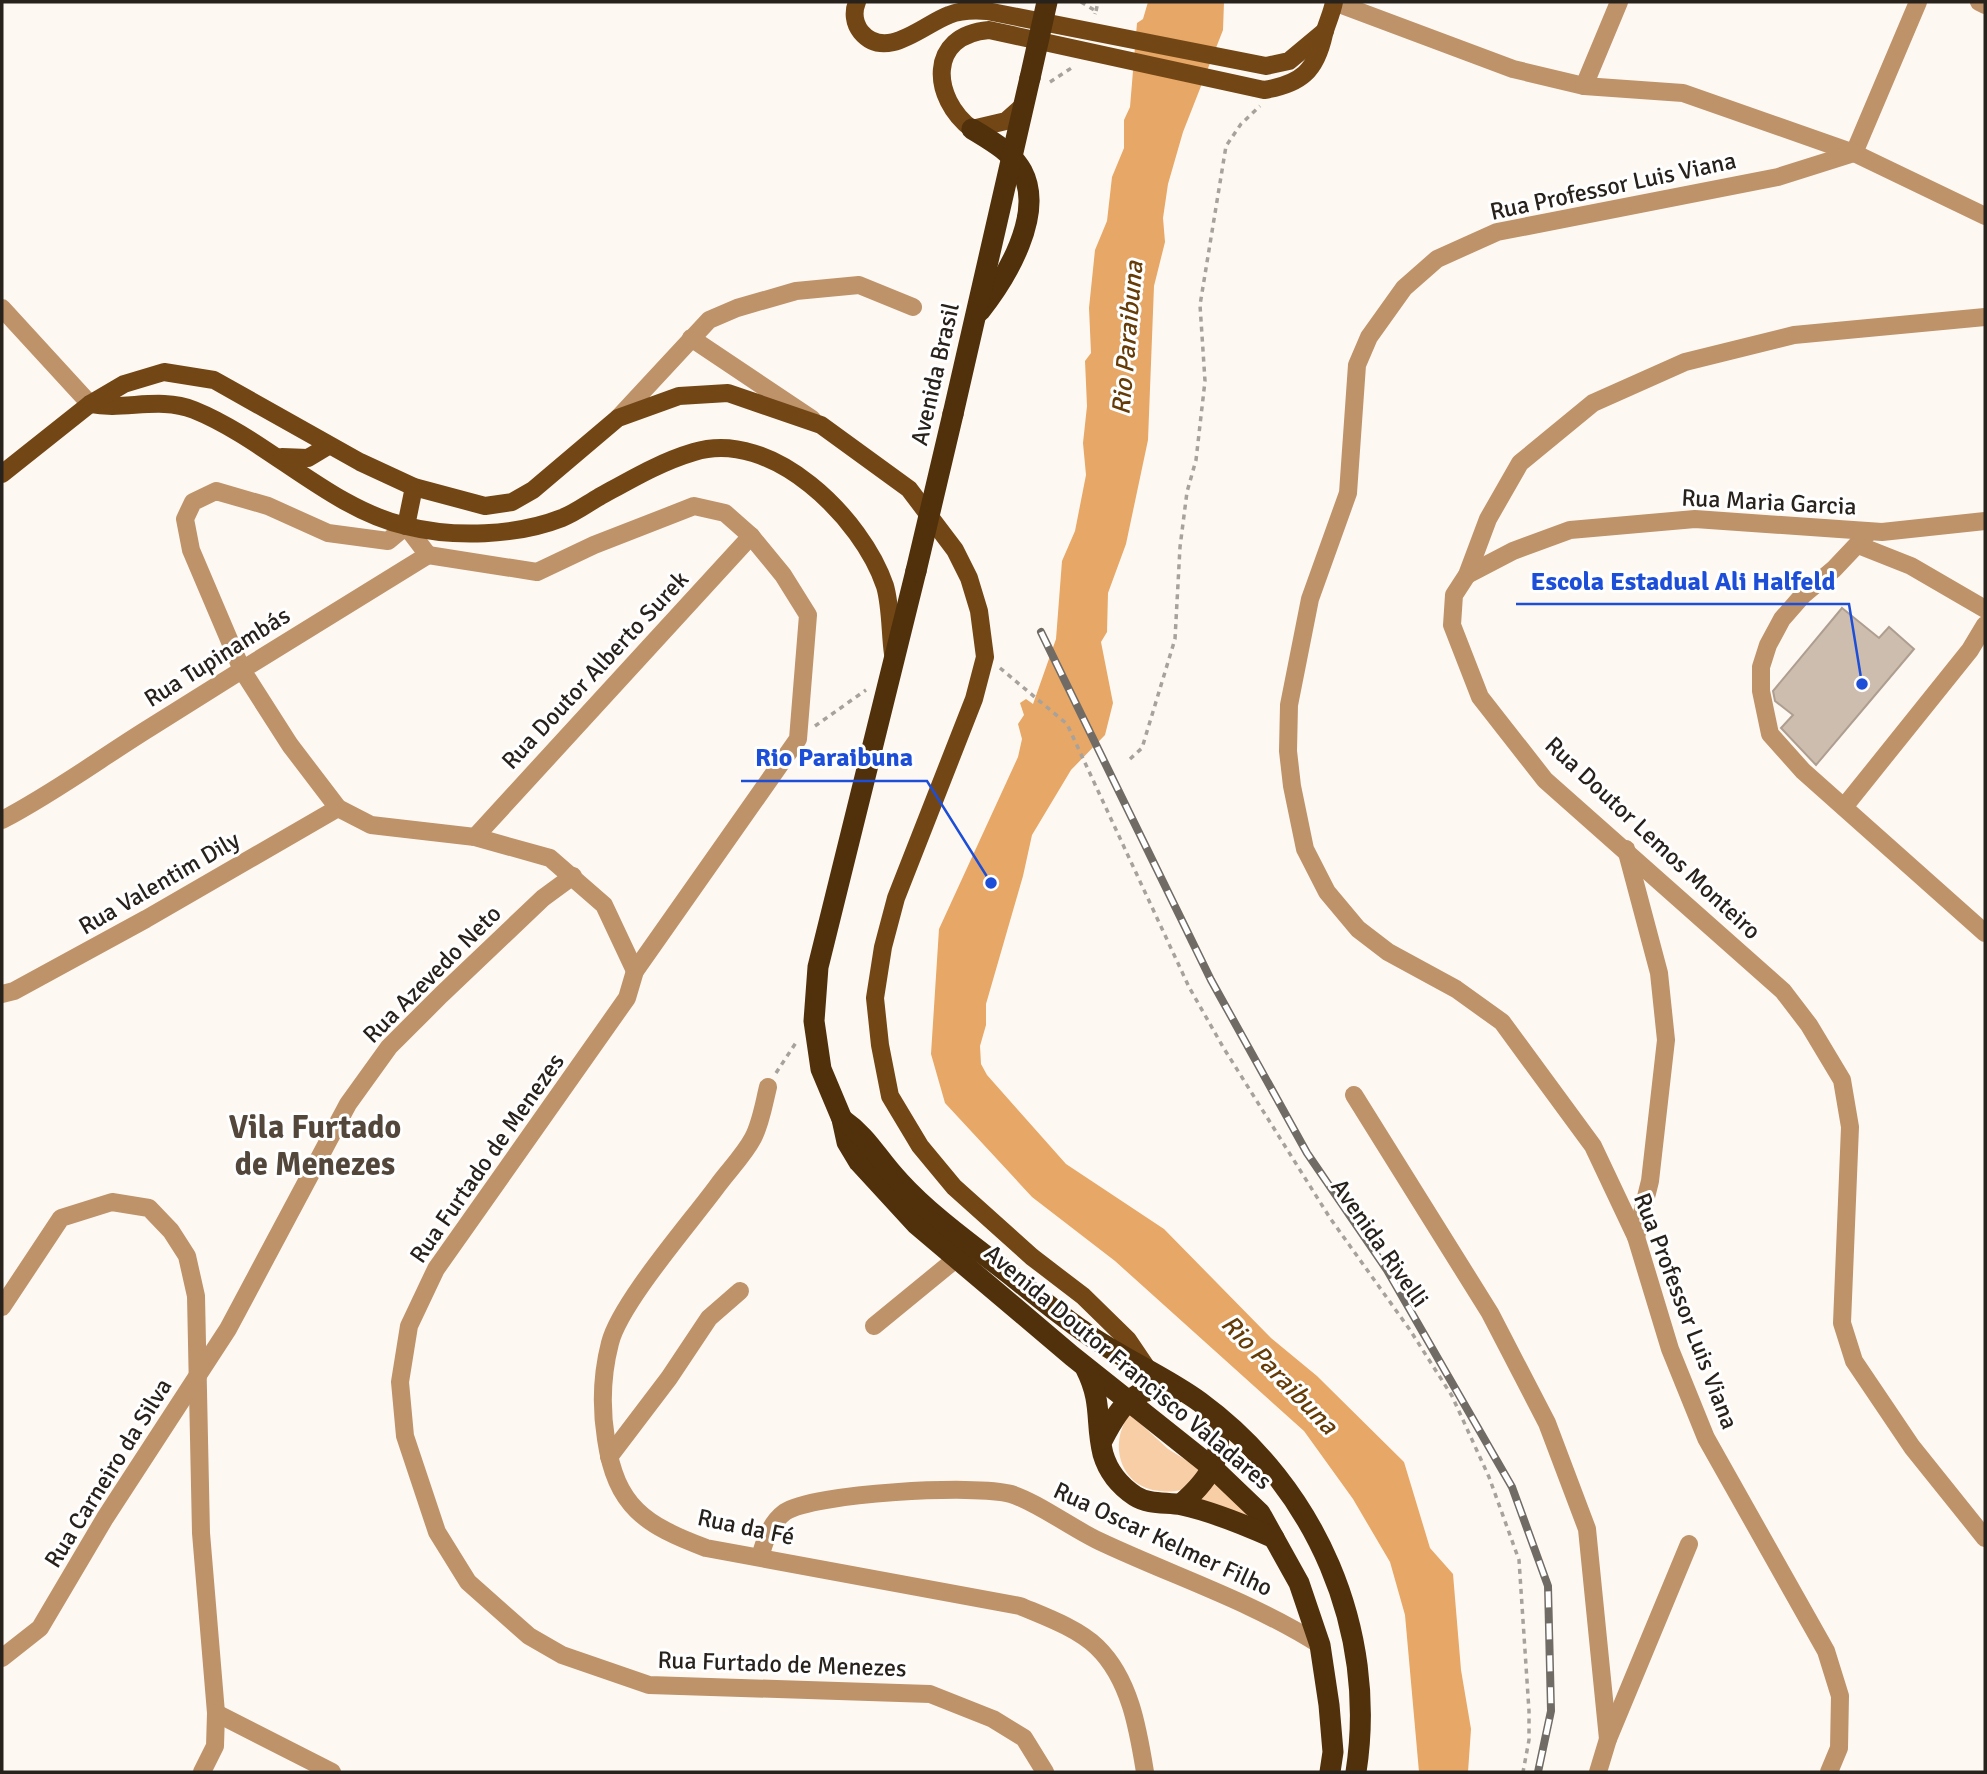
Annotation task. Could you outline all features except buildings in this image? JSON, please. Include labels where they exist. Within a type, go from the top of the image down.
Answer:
[{"type":"highway","points":[[972,129],[1012,157],[1024,105],[1039,81],[1047,2]]},
{"type":"highway","name":"Avenida Brasil","points":[[891,665],[976,316],[1005,277],[1017,253],[1025,223],[1028,184],[1012,157]]},
{"type":"highway","name":"Avenida Doutor Francisco Valadares","points":[[891,665],[818,967],[814,1021],[821,1069],[842,1119],[847,1142],[883,1190],[957,1258],[1126,1400],[1214,1469],[1260,1513],[1299,1583],[1320,1645],[1333,1752],[1330,1772]]},
{"type":"highway","name":"Avenida Doutor Francisco Valadares","points":[[842,1119],[863,1133],[898,1181],[920,1202],[1082,1331],[1200,1402],[1244,1439],[1280,1480],[1307,1518],[1330,1559],[1345,1602],[1354,1643],[1361,1704],[1356,1772]]},
{"type":"highway","points":[[957,1258],[984,1254]]},
{"type":"highway","points":[[1085,1366],[1095,1387],[1103,1454],[1119,1485],[1137,1498],[1181,1504],[1233,1520],[1274,1538]]},
{"type":"highway","points":[[1102,1441],[1126,1400],[1141,1390],[1175,1391],[1200,1402],[1215,1422],[1219,1438],[1214,1469],[1199,1489],[1181,1504]]},
{"type":"main road","points":[[856,2],[854,18],[858,29],[875,42],[886,44],[909,36],[948,15],[974,10],[1255,65],[1278,65],[1289,61],[1325,31]]},
{"type":"main road","points":[[1024,105],[1006,121],[972,129],[962,121],[947,100],[942,74],[948,49],[966,35],[989,30],[1248,88],[1280,87],[1311,69],[1321,54],[1334,2]]},
{"type":"main road","name":"Avenida Doutor Francisco Valadares","points":[[2,474],[90,404],[124,384],[164,372],[214,380],[328,446],[414,487],[485,506],[512,502],[533,490],[618,418],[679,396],[728,393],[821,425],[909,489],[956,550],[970,578],[979,611],[985,657],[974,699],[896,898],[883,947],[875,998],[880,1045],[890,1096],[920,1146],[954,1187],[1031,1257],[1083,1296],[1128,1340],[1149,1371]]},
{"type":"main road","name":"Avenida Doutor Francisco Valadares","points":[[90,404],[112,409],[154,403],[177,404],[219,421],[364,511],[406,526],[458,532],[508,532],[562,518],[648,470],[697,451],[741,450],[796,473],[834,503],[864,542],[885,588],[891,665]]},
{"type":"main road","points":[[275,455],[297,460],[318,453],[328,446]]},
{"type":"main road","points":[[406,526],[414,487]]},
{"type":"street","points":[[1334,2],[1513,69],[1584,86],[1683,93],[1854,153],[1985,216]]},
{"type":"street","points":[[1584,86],[1619,2]]},
{"type":"street","points":[[1854,153],[1918,2]]},
{"type":"street","points":[[1979,2],[1985,5]]},
{"type":"street","name":"Rua Professor Luis Viana","points":[[1829,1772],[1839,1748],[1840,1696],[1826,1651],[1706,1438],[1670,1349],[1636,1237],[1593,1146],[1502,1022],[1456,989],[1388,953],[1358,929],[1326,892],[1305,849],[1292,786],[1289,705],[1310,600],[1348,493],[1357,365],[1369,337],[1404,288],[1437,259],[1497,232],[1778,177],[1854,153]]},
{"type":"street","points":[[618,418],[709,320],[737,308],[796,291],[859,285],[913,307]]},
{"type":"street","points":[[2,308],[90,404]]},
{"type":"street","name":"Rua Doutor Lemos Monteiro","points":[[1985,317],[1794,335],[1685,362],[1593,402],[1520,463],[1488,519],[1467,575],[1454,595],[1452,625],[1480,698],[1545,780],[1626,849],[1783,991],[1809,1025],[1842,1080],[1850,1127],[1842,1268],[1842,1323],[1846,1336],[1854,1361],[1912,1447],[1985,1538]]},
{"type":"street","points":[[691,338],[821,425]]},
{"type":"street","points":[[635,971],[604,905],[550,858],[475,837],[371,825],[338,808],[290,745],[242,670],[191,551],[185,519],[194,502],[216,491],[268,506],[328,533],[388,541],[406,526],[428,555],[537,572],[594,545],[694,506],[724,513],[751,536],[783,575],[808,615],[798,739]]},
{"type":"street","name":"Rua Maria Garcia","points":[[1467,575],[1513,551],[1570,530],[1695,519],[1864,538],[1985,609]]},
{"type":"street","points":[[1985,521],[1864,538],[1802,595],[1782,619],[1768,645],[1761,667],[1760,691],[1770,734],[1802,771],[1985,933]]},
{"type":"street","name":"Rua Doutor Alberto Surek","points":[[475,837],[751,536]]},
{"type":"street","name":"Rua Tupinambás","points":[[2,820],[32,804],[428,555]]},
{"type":"street","points":[[1844,807],[1970,650],[1985,625]]},
{"type":"street","name":"Rua Furtado de Menezes","points":[[798,739],[635,971],[627,998],[436,1269],[409,1326],[400,1382],[405,1436],[438,1532],[468,1582],[529,1636],[562,1655],[649,1685],[930,1694],[993,1719],[1024,1738],[1045,1772]]},
{"type":"street","name":"Rua Valentim Dily","points":[[2,994],[14,991],[146,919],[338,808]]},
{"type":"street","points":[[1626,849],[1659,973],[1666,1040],[1650,1181],[1636,1237]]},
{"type":"street","name":"Rua Azevedo Neto","points":[[198,1376],[228,1329],[348,1104],[382,1057],[441,995],[543,898],[573,876]]},
{"type":"street","name":"Rua da Fé","points":[[768,1087],[753,1138],[626,1309],[610,1341],[604,1390],[604,1423],[614,1479],[630,1505],[647,1521],[667,1534],[706,1548],[1020,1606],[1061,1624],[1097,1647],[1117,1675],[1132,1705],[1145,1772]]},
{"type":"street","points":[[1354,1095],[1490,1313],[1547,1423],[1587,1530],[1608,1739]]},
{"type":"street","name":"Rua Carneiro da Silva","points":[[2,1307],[61,1218],[112,1202],[149,1208],[171,1231],[187,1256],[195,1296],[198,1376],[105,1518],[40,1628],[2,1658]]},
{"type":"street","points":[[874,1326],[957,1258]]},
{"type":"street","points":[[608,1457],[669,1378],[709,1318],[740,1291]]},
{"type":"street","points":[[198,1376],[201,1533],[216,1713],[215,1746],[202,1772]]},
{"type":"street","name":"Rua Oscar Kelmer Filho","points":[[760,1557],[769,1528],[786,1511],[837,1498],[947,1490],[1010,1494],[1098,1541],[1283,1621],[1320,1645]]},
{"type":"street","points":[[1598,1772],[1608,1739],[1689,1544]]},
{"type":"street","points":[[216,1713],[332,1772]]},
{"type":"path","points":[[1096,11],[1098,2]]},
{"type":"path","points":[[1039,81],[1073,67]]},
{"type":"path","points":[[1130,759],[1142,748],[1175,639],[1180,547],[1187,492],[1196,460],[1205,381],[1200,305],[1226,146],[1241,124],[1280,87]]},
{"type":"path","points":[[798,739],[891,665]]},
{"type":"path","name":"Avenida Rivelli","points":[[1003,670],[1067,724],[1189,987],[1209,1023],[1330,1218],[1410,1330],[1452,1396],[1489,1477],[1519,1560],[1529,1711],[1529,1740],[1523,1772]]},
{"type":"path","points":[[768,1087],[814,1021]]},
{"type":"shaded area","points":[[1130,1414],[1168,1449],[1202,1470],[1187,1487],[1171,1491],[1147,1488],[1127,1473],[1119,1451],[1123,1426]]},
{"type":"shaded area","points":[[1213,1477],[1259,1527],[1188,1504]]},
{"type":"water","name":"Rio Paraibuna","points":[[1148,2],[1224,2],[1223,30],[1183,132],[1168,184],[1163,218],[1165,242],[1154,286],[1148,440],[1126,544],[1108,593],[1107,632],[1101,642],[1113,703],[1105,735],[1071,770],[1032,835],[986,1004],[986,1025],[980,1046],[981,1064],[987,1075],[1066,1164],[1164,1229],[1271,1338],[1317,1376],[1404,1462],[1430,1548],[1453,1574],[1461,1670],[1471,1729],[1468,1772],[1419,1772],[1405,1615],[1390,1562],[1353,1499],[1304,1431],[1115,1261],[1032,1197],[945,1103],[931,1054],[939,929],[1018,757],[1022,739],[1018,724],[1024,715],[1020,703],[1026,699],[1033,704],[1056,639],[1062,561],[1075,531],[1086,475],[1083,443],[1087,406],[1085,361],[1091,353],[1089,308],[1095,250],[1107,221],[1112,177],[1124,148],[1124,120],[1130,107],[1137,23],[1143,19]]},
{"type":"railway","points":[[1041,632],[1211,980],[1307,1153],[1387,1270],[1512,1487],[1548,1586],[1551,1711],[1538,1772]]},
{"type":"place","name":"Escola Estadual Ali Halfeld","points":[[1862,684]]},
{"type":"place","name":"Rio Paraibuna","points":[[991,883]]},
{"type":"district","name":"Vila Furtado de Menezes","points":[[315,1146]]}]
